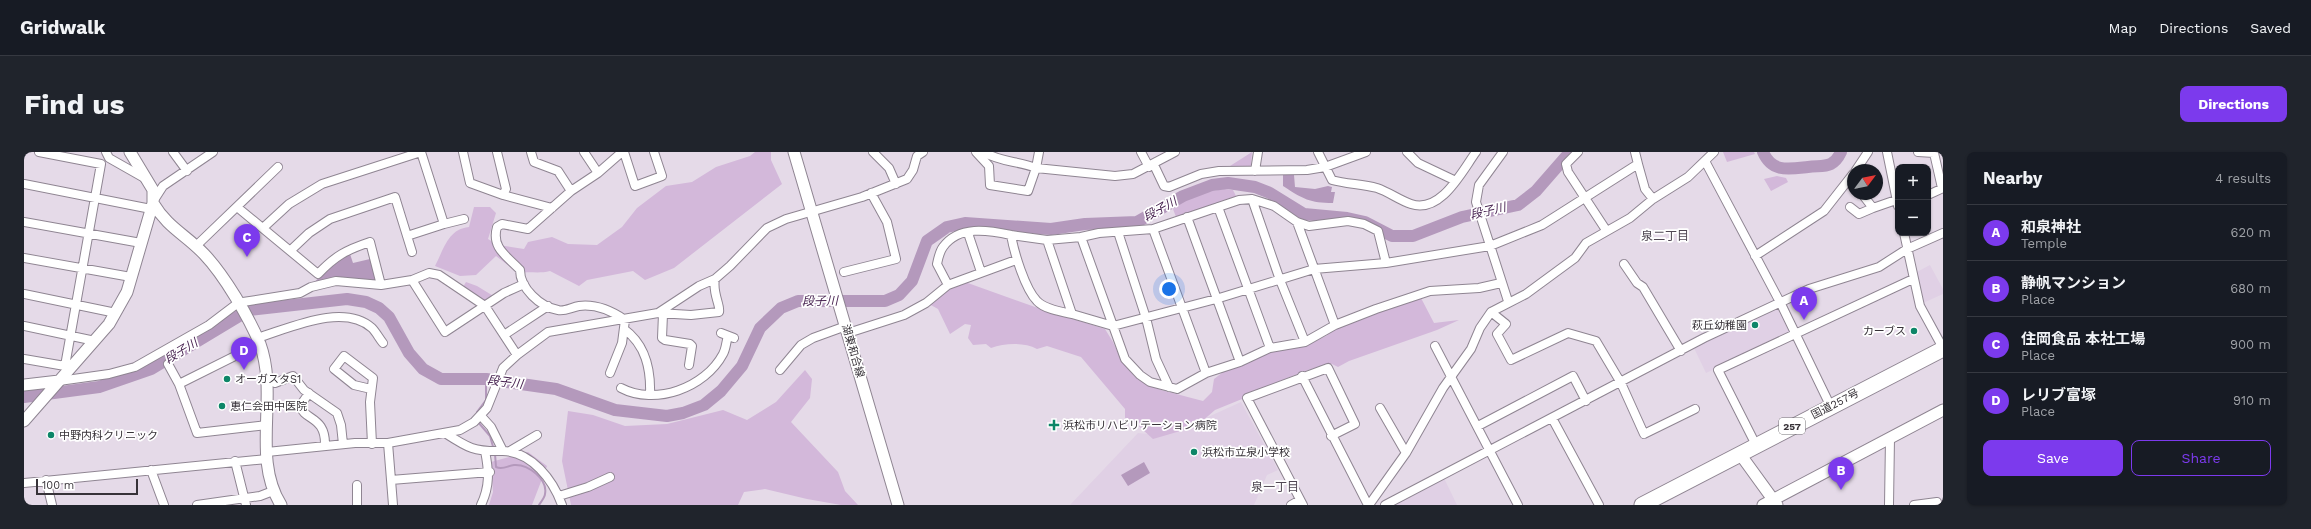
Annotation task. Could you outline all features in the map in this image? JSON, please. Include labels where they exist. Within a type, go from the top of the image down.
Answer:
[{"type":"highway","name":"国道257号","points":[[1642,505],[1660,501],[1756,445],[1943,348]]},
{"type":"street","points":[[39,152],[101,164],[66,369]]},
{"type":"street","points":[[106,152],[109,158],[148,180]]},
{"type":"street","points":[[130,152],[153,190],[152,206]]},
{"type":"street","points":[[174,152],[187,171]]},
{"type":"street","points":[[25,418],[56,383],[66,369],[95,341],[116,313],[127,292],[140,243],[157,193],[163,186],[213,152]]},
{"type":"street","points":[[264,227],[289,204],[322,184],[421,152],[444,224]]},
{"type":"street","points":[[463,152],[470,183],[503,195],[552,208]]},
{"type":"street","points":[[497,152],[506,189],[503,195]]},
{"type":"street","points":[[532,152],[534,162],[558,171],[571,191]]},
{"type":"street","points":[[584,152],[598,173]]},
{"type":"street","points":[[625,320],[613,312],[590,306],[559,311],[534,298],[520,278],[520,270],[500,251],[495,242],[497,227],[502,224],[528,229],[571,191],[598,173],[623,152],[635,186],[662,176],[654,152]]},
{"type":"street","name":"湖東和合線","points":[[794,152],[898,505]]},
{"type":"street","points":[[873,152],[889,168],[896,184]]},
{"type":"street","points":[[660,314],[699,286],[714,279],[730,266],[767,228],[786,219],[871,193],[907,179],[913,170],[917,156],[923,152]]},
{"type":"street","points":[[976,152],[988,166],[990,185],[1028,191],[1036,168],[1038,152]]},
{"type":"street","points":[[984,152],[996,160],[1025,164],[1036,168],[1115,176],[1133,174],[1152,166],[1175,152]]},
{"type":"street","points":[[1141,152],[1152,166],[1164,186],[1169,187],[1201,174],[1219,171],[1307,170],[1325,167],[1366,152]]},
{"type":"street","points":[[1255,171],[1258,152]]},
{"type":"street","points":[[1318,152],[1332,180],[1376,188],[1411,204],[1419,205],[1440,198],[1456,181],[1476,152]]},
{"type":"street","points":[[1407,152],[1418,163],[1456,181]]},
{"type":"street","points":[[1503,152],[1479,185],[1476,202],[1508,301]]},
{"type":"street","points":[[1578,152],[1566,164],[1568,172],[1606,230]]},
{"type":"street","points":[[1635,152],[1645,189],[1653,199]]},
{"type":"street","points":[[1302,376],[1331,436],[1368,505],[1406,453],[1452,376],[1471,349],[1480,328],[1491,312],[1508,301],[1526,294],[1575,258],[1586,243],[1606,230],[1630,218],[1653,199],[1688,177],[1714,152]]},
{"type":"street","points":[[1860,164],[1868,152]]},
{"type":"street","points":[[1887,152],[1896,200]]},
{"type":"street","points":[[1918,152],[1934,154],[1942,188],[1931,194]]},
{"type":"street","points":[[1705,161],[1780,304],[1828,401],[1828,407]]},
{"type":"street","points":[[1010,235],[1016,260],[1037,302],[1113,326],[1216,299],[1314,269],[1386,263],[1490,246],[1542,225],[1638,164]]},
{"type":"street","points":[[196,246],[278,167]]},
{"type":"street","points":[[1755,256],[1824,211],[1847,182]]},
{"type":"street","points":[[24,184],[95,198],[152,206],[162,218],[196,246],[218,269],[258,341],[268,380],[267,455],[273,491],[281,505]]},
{"type":"street","points":[[844,272],[896,259],[887,222],[871,193]]},
{"type":"street","points":[[291,250],[309,233],[330,219],[395,197],[412,252]]},
{"type":"street","points":[[948,285],[937,264],[943,247],[955,236],[984,229],[1010,235],[1047,240],[1081,237],[1099,233],[1154,229],[1239,200],[1252,199],[1274,206],[1297,222],[1309,226],[1348,222],[1364,224],[1378,231],[1386,263]]},
{"type":"street","points":[[1252,199],[1280,280],[1305,342]]},
{"type":"street","points":[[1867,200],[1873,208]]},
{"type":"street","points":[[1850,207],[1859,214],[1873,208],[1895,203]]},
{"type":"street","points":[[237,206],[264,227],[318,274],[332,259],[347,249],[370,242],[381,285]]},
{"type":"street","points":[[1218,207],[1270,348]]},
{"type":"street","points":[[1187,217],[1240,362]]},
{"type":"street","points":[[407,236],[464,219]]},
{"type":"street","points":[[24,222],[140,243]]},
{"type":"street","points":[[1297,222],[1335,325]]},
{"type":"street","points":[[1154,229],[1181,308],[1206,373]]},
{"type":"street","points":[[1118,232],[1146,318],[1156,359],[1169,387]]},
{"type":"street","points":[[968,233],[981,272]]},
{"type":"street","points":[[1386,505],[1681,351],[1809,289],[1879,267],[1907,249],[1943,233]]},
{"type":"street","points":[[1905,236],[1920,306],[1943,348]]},
{"type":"street","points":[[1081,237],[1113,326],[1129,365],[1150,382],[1177,389],[1206,373],[1240,362],[1270,348],[1305,342],[1335,325],[1376,308],[1430,291],[1479,288],[1501,283]]},
{"type":"street","points":[[1047,240],[1072,314]]},
{"type":"street","points":[[24,258],[131,277]]},
{"type":"street","points":[[780,370],[801,345],[813,338],[904,315],[926,302],[948,285],[1016,260]]},
{"type":"street","points":[[1624,264],[1636,283],[1643,287],[1681,351]]},
{"type":"street","points":[[24,385],[56,383],[135,368],[209,325],[239,305],[300,293],[311,287],[336,281],[381,285],[412,280],[429,274],[439,275],[486,306],[517,355]]},
{"type":"street","points":[[1756,445],[1718,370],[1914,278]]},
{"type":"street","points":[[24,483],[234,461],[343,444],[388,443],[460,430],[478,418],[491,401],[503,368],[517,355],[548,332],[557,329],[660,314],[719,312],[720,307],[713,288],[714,279]]},
{"type":"street","points":[[412,280],[445,332],[504,293],[524,284]]},
{"type":"street","points":[[24,294],[116,313]]},
{"type":"street","points":[[504,335],[548,306]]},
{"type":"street","points":[[1491,312],[1506,324],[1498,334],[1511,360],[1568,333],[1596,341],[1621,383],[1644,434],[1695,409]]},
{"type":"street","points":[[660,314],[662,338],[665,340],[690,344],[692,346],[689,365]]},
{"type":"street","points":[[179,384],[258,341],[327,317],[345,317],[358,320],[372,328],[383,343]]},
{"type":"street","points":[[610,373],[622,343],[625,320]]},
{"type":"street","points":[[24,326],[95,341]]},
{"type":"street","points":[[624,329],[634,336],[642,349],[651,377],[650,395]]},
{"type":"street","points":[[620,388],[628,392],[650,395],[667,394],[683,389],[702,377],[723,354],[728,336]]},
{"type":"street","points":[[1435,346],[1518,505]]},
{"type":"street","points":[[371,389],[354,385],[334,370],[344,356],[372,378],[372,444]]},
{"type":"street","points":[[24,359],[66,369]]},
{"type":"street","points":[[168,364],[179,384],[197,433],[267,425]]},
{"type":"street","points":[[1291,505],[1302,503],[1247,398],[1302,376],[1328,368],[1355,424],[1331,436]]},
{"type":"street","points":[[268,380],[275,383],[292,376],[309,393],[337,413],[341,425],[343,444]]},
{"type":"street","points":[[1478,426],[1573,376],[1586,401]]},
{"type":"street","points":[[309,393],[300,406],[301,410],[317,420],[324,432],[326,446]]},
{"type":"street","points":[[1380,408],[1406,453]]},
{"type":"street","points":[[1763,505],[1775,502],[1943,410]]},
{"type":"street","points":[[478,418],[491,427],[504,451]]},
{"type":"street","points":[[1552,418],[1599,505]]},
{"type":"street","points":[[445,433],[465,446],[487,451],[504,451],[536,465],[548,476],[559,496],[562,505]]},
{"type":"street","points":[[504,451],[537,435]]},
{"type":"street","points":[[1889,505],[1890,438]]},
{"type":"street","points":[[388,443],[393,505]]},
{"type":"street","points":[[481,505],[486,494],[490,472],[487,451]]},
{"type":"street","points":[[1740,454],[1775,502]]},
{"type":"street","points":[[234,461],[245,502]]},
{"type":"street","points":[[151,470],[164,505]]},
{"type":"street","points":[[391,480],[490,472]]},
{"type":"street","points":[[559,496],[588,487],[610,477]]},
{"type":"street","points":[[46,480],[52,505]]},
{"type":"street","points":[[357,485],[357,505]]},
{"type":"street","points":[[197,505],[245,502],[273,491]]},
{"type":"street","points":[[1914,505],[1937,502]]},
{"type":"shaded area","points":[[755,152],[771,152],[771,160],[782,184],[674,268],[645,280],[633,271],[587,280],[579,286],[550,271],[518,273],[496,256],[476,275],[460,276],[435,266],[451,236],[462,229],[469,227],[474,207],[490,207],[496,213],[488,239],[498,245],[524,249],[528,242],[552,237],[568,244],[597,245],[622,227],[637,208],[666,186],[692,182],[716,167],[750,156]]},
{"type":"shaded area","points":[[1252,152],[1251,165],[1249,167],[1230,166]]},
{"type":"shaded area","points":[[1723,152],[1754,152],[1755,154],[1727,162]]},
{"type":"shaded area","points":[[1283,175],[1294,175],[1295,187],[1315,189],[1328,186],[1332,187],[1331,192],[1335,192],[1333,203],[1312,201],[1296,194],[1283,186]]},
{"type":"shaded area","points":[[1777,176],[1786,178],[1788,182],[1771,191],[1764,179]]},
{"type":"shaded area","points":[[1224,189],[1233,190],[1237,198],[1176,217],[1173,209],[1185,201],[1203,193]]},
{"type":"shaded area","points":[[348,253],[350,254],[353,263],[370,259],[376,280],[374,282],[334,277],[313,283]]},
{"type":"shaded area","points":[[1930,265],[1943,289],[1943,294],[1923,303],[1915,273]]},
{"type":"shaded area","points":[[466,282],[477,286],[495,297],[485,303],[463,287]]},
{"type":"shaded area","points":[[965,282],[1035,307],[1105,329],[1121,360],[1135,377],[1161,390],[1203,401],[1212,392],[1214,379],[1227,369],[1271,352],[1305,346],[1326,336],[1341,325],[1387,308],[1421,298],[1434,323],[1459,320],[1437,330],[1349,361],[1338,367],[1332,364],[1297,374],[1243,396],[1242,399],[1215,410],[1200,423],[1153,439],[1132,420],[1125,418],[1125,409],[1081,357],[1047,346],[1037,349],[1020,344],[1008,344],[991,348],[986,344],[973,345],[968,338],[971,325],[965,324],[950,334],[938,309],[929,304],[948,288]]},
{"type":"shaded area","points":[[1777,307],[1791,334],[1706,373],[1694,348]]},
{"type":"shaded area","points":[[805,370],[812,379],[810,398],[791,422],[838,472],[845,491],[858,505],[841,505],[765,489],[744,492],[738,505],[571,505],[562,461],[568,411],[593,415],[625,426],[667,424],[723,410],[747,420],[776,402]]},
{"type":"shaded area","name":"浜松市立泉小学校","points":[[1241,402],[1278,470],[1267,475],[1254,505],[1070,505],[1138,433],[1158,435],[1175,432]]},
{"type":"shaded area","points":[[528,452],[547,466],[532,505],[489,505],[493,492],[491,462]]},
{"type":"shaded area","points":[[1144,462],[1150,473],[1128,486],[1121,475]]},
{"type":"shaded area","points":[[1443,476],[1457,505],[1393,505]]},
{"type":"waterway","name":"段子川","points":[[24,397],[99,387],[151,369],[249,310],[347,299],[366,302],[379,308],[389,317],[409,353],[423,369],[441,379],[486,379],[556,389],[615,410],[667,416],[683,413],[704,405],[721,391],[742,366],[760,328],[781,308],[798,301],[885,301],[899,295],[912,281],[927,241],[947,227],[965,223],[1051,229],[1085,224],[1137,222],[1183,196],[1212,185],[1228,183],[1255,187],[1270,193],[1304,214],[1347,218],[1365,222],[1392,236],[1413,236],[1462,217],[1518,205],[1536,191],[1570,152]]},
{"type":"waterway","name":"段子川","points":[[1763,152],[1767,159],[1776,167],[1788,169],[1828,165],[1835,161],[1841,152]]},
{"type":"waterway","points":[[477,415],[477,412],[486,400],[486,379]]},
{"type":"waterway","points":[[478,422],[490,436],[494,450]]},
{"type":"waterway","points":[[495,454],[496,467],[503,468],[519,465],[531,470],[540,478],[545,488],[545,494],[539,505]]},
{"type":"place","name":"住岡食品 本社工場","points":[[247,257]]},
{"type":"place","name":"和泉神社","points":[[1804,320]]},
{"type":"place","name":"萩丘幼稚園","points":[[1755,325]]},
{"type":"place","name":"カーブス","points":[[1914,331]]},
{"type":"place","name":"レリブ富塚","points":[[244,370]]},
{"type":"place","name":"オーガスタS1","points":[[227,379]]},
{"type":"place","name":"恵仁会田中医院","points":[[222,406]]},
{"type":"place","name":"浜松市リハビリテーション病院","points":[[1054,425]]},
{"type":"place","name":"中野内科クリニック","points":[[51,435]]},
{"type":"place","name":"浜松市立泉小学校","points":[[1194,452]]},
{"type":"place","name":"静帆マンション","points":[[1841,490]]},
{"type":"district","name":"泉二丁目","points":[[1665,236]]},
{"type":"district","name":"泉一丁目","points":[[1275,487]]}]
